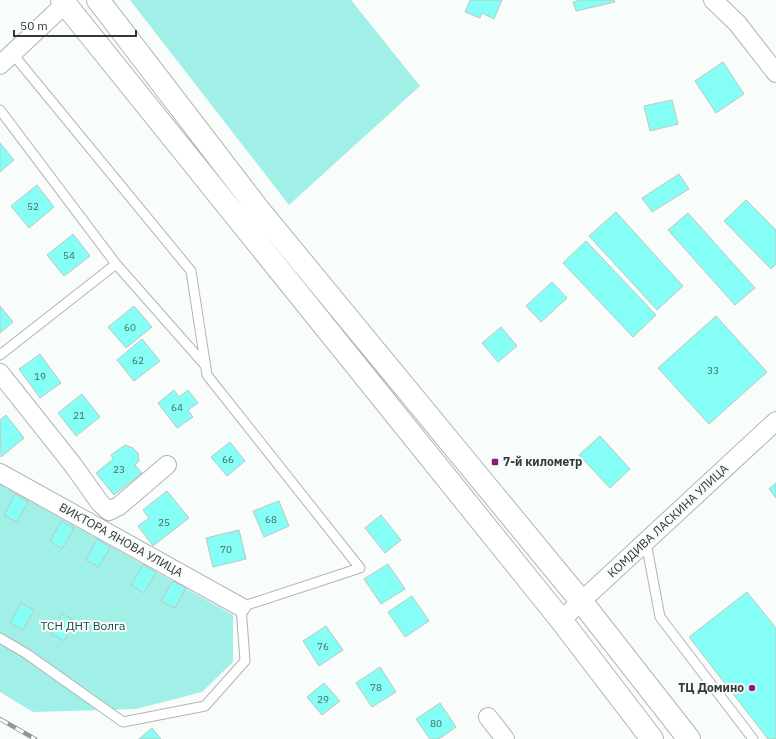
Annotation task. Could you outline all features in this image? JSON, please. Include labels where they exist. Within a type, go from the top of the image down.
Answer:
[{"type":"main road","points":[[98,0],[259,210],[581,601],[689,739]]},
{"type":"main road","points":[[64,2],[240,224],[561,620],[652,739]]},
{"type":"street","points":[[713,0],[737,23],[776,73]]},
{"type":"street","points":[[4,60],[64,2]]},
{"type":"street","points":[[0,373],[69,460],[100,503],[109,511],[119,506],[167,465]]},
{"type":"street","name":"КОМДИВА ЛАСКИНА УЛИЦА","points":[[561,620],[776,421]]},
{"type":"street","name":"ВИКТОРА ЯНОВА УЛИЦА","points":[[0,473],[241,607]]},
{"type":"street","points":[[488,717],[505,739]]},
{"type":"lane","points":[[0,638],[27,654],[123,722],[205,706],[245,661],[241,607],[360,568],[207,375],[191,271],[4,60]]},
{"type":"lane","points":[[0,110],[116,264],[205,365]]},
{"type":"lane","points":[[0,355],[116,264]]},
{"type":"lane","points":[[646,542],[660,617],[752,739]]},
{"type":"green space","points":[[130,0],[351,0],[420,86],[289,205]]},
{"type":"green space","name":"ТСН ДНТ Волга","points":[[0,484],[233,615],[233,662],[202,692],[136,709],[33,712],[0,692]]},
{"type":"building","points":[[470,0],[502,0],[494,19],[482,13],[480,18],[465,12]]},
{"type":"building","points":[[581,0],[614,0],[615,2],[576,11],[573,2]]},
{"type":"building","points":[[723,62],[744,94],[716,113],[695,81]]},
{"type":"building","points":[[672,100],[678,124],[650,131],[644,106]]},
{"type":"building","points":[[0,143],[14,160],[0,172]]},
{"type":"building","points":[[679,174],[689,189],[652,212],[642,198]]},
{"type":"building","points":[[37,185],[54,207],[29,228],[11,206]]},
{"type":"building","points":[[746,200],[776,230],[776,264],[771,269],[724,221]]},
{"type":"building","points":[[616,212],[683,286],[657,310],[589,236]]},
{"type":"building","points":[[688,213],[755,288],[735,305],[668,230]]},
{"type":"building","points":[[73,234],[90,256],[64,276],[47,255]]},
{"type":"building","points":[[586,241],[656,315],[633,337],[563,263]]},
{"type":"building","points":[[552,282],[567,298],[541,322],[526,306]]},
{"type":"building","points":[[0,306],[13,322],[0,333]]},
{"type":"building","points":[[134,306],[152,327],[126,348],[108,327]]},
{"type":"building","points":[[716,316],[767,372],[709,424],[658,368]]},
{"type":"building","points":[[501,327],[517,346],[498,362],[482,343]]},
{"type":"building","points":[[142,339],[160,361],[134,381],[117,360]]},
{"type":"building","points":[[40,354],[61,383],[40,398],[19,369]]},
{"type":"building","points":[[174,390],[179,397],[188,390],[198,403],[188,410],[193,417],[177,428],[158,403]]},
{"type":"building","points":[[82,394],[100,417],[76,436],[58,413]]},
{"type":"building","points":[[6,415],[24,438],[1,457],[0,420]]},
{"type":"building","points":[[600,436],[630,469],[610,488],[579,455]]},
{"type":"building","points":[[230,442],[245,461],[227,476],[211,457]]},
{"type":"building","points":[[125,445],[133,448],[138,453],[139,461],[135,465],[142,473],[114,495],[96,473],[113,459],[111,455]]},
{"type":"building","points":[[776,483],[776,498],[769,489]]},
{"type":"building","points":[[167,491],[189,518],[153,546],[138,526],[149,518],[143,510]]},
{"type":"building","points":[[15,494],[28,502],[17,522],[4,515]]},
{"type":"building","points":[[279,501],[289,526],[264,537],[253,511]]},
{"type":"building","points":[[381,515],[401,540],[385,553],[365,528]]},
{"type":"building","points":[[61,521],[74,528],[62,549],[50,541]]},
{"type":"building","points":[[239,530],[246,559],[213,567],[206,538]]},
{"type":"building","points":[[97,539],[110,547],[99,567],[86,560]]},
{"type":"building","points":[[388,564],[405,589],[381,604],[364,579]]},
{"type":"building","points":[[143,565],[156,572],[144,593],[131,585]]},
{"type":"building","points":[[173,581],[186,588],[175,608],[161,601]]},
{"type":"building","name":"ТЦ Домино","points":[[747,592],[776,628],[776,739],[768,739],[689,637]]},
{"type":"building","points":[[412,596],[429,621],[405,637],[388,612]]},
{"type":"building","points":[[21,603],[34,610],[23,630],[10,623]]},
{"type":"building","points":[[62,614],[75,621],[64,641],[51,634]]},
{"type":"building","points":[[326,626],[343,650],[319,666],[303,641]]},
{"type":"building","points":[[380,667],[396,692],[372,707],[356,683]]},
{"type":"building","points":[[324,683],[340,701],[322,715],[307,697]]},
{"type":"building","points":[[440,703],[456,727],[439,739],[430,739],[416,719]]},
{"type":"building","points":[[152,728],[161,739],[139,739]]},
{"type":"railway","points":[[0,719],[35,739]]},
{"type":"place","name":"7-й километр","points":[[495,462]]},
{"type":"place","name":"ТЦ Домино","points":[[752,688]]}]
